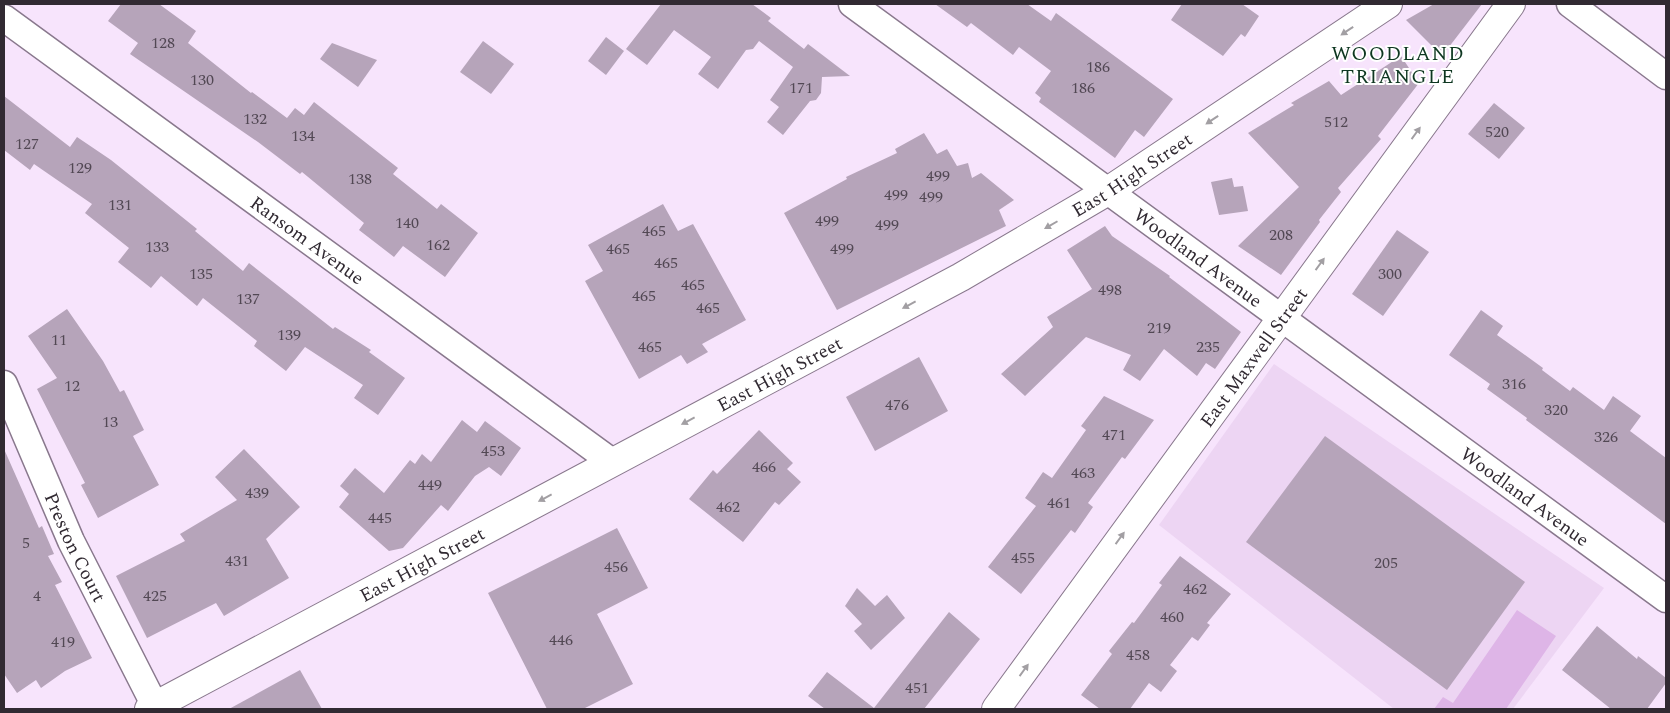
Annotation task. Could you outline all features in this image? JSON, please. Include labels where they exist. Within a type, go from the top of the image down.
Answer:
[{"type":"main road","name":"East High Street","points":[[152,708],[961,277],[1108,191],[1388,4]]},
{"type":"main road","name":"East Maxwell Street","points":[[996,709],[1280,317],[1511,4]]},
{"type":"street","name":"Woodland Avenue","points":[[852,4],[1666,599]]},
{"type":"street","points":[[1570,4],[1666,76]]},
{"type":"street","name":"Ransom Avenue","points":[[4,18],[612,462]]},
{"type":"street","name":"Preston Court","points":[[4,384],[71,541],[152,708]]},
{"type":"shaded area","points":[[1274,364],[1604,588],[1513,709],[1394,709],[1159,525]]},
{"type":"shaded area","points":[[1517,610],[1556,636],[1506,709],[1434,709],[1443,697],[1453,703]]},
{"type":"building","points":[[121,4],[159,4],[196,31],[188,43],[251,93],[287,118],[295,108],[304,115],[314,102],[398,168],[393,174],[437,209],[441,204],[478,233],[445,277],[403,246],[394,257],[359,230],[364,223],[302,172],[300,174],[258,142],[130,54],[138,43],[108,21]]},
{"type":"building","points":[[661,4],[752,4],[771,18],[768,21],[804,49],[808,44],[850,76],[822,77],[821,93],[816,100],[810,101],[783,135],[767,122],[779,107],[770,100],[793,67],[759,41],[753,49],[746,50],[718,89],[698,74],[711,57],[674,30],[647,65],[626,49]]},
{"type":"building","points":[[935,4],[1027,4],[1051,21],[1056,13],[1173,99],[1144,137],[1135,130],[1115,158],[1039,102],[1041,98],[1035,93],[1051,71],[1019,47],[1013,55],[971,23],[967,27]]},
{"type":"building","points":[[1182,4],[1242,4],[1259,16],[1245,37],[1241,34],[1223,56],[1171,20]]},
{"type":"building","points":[[1434,4],[1482,4],[1442,56],[1406,20]]},
{"type":"building","points":[[606,37],[624,51],[606,75],[588,61]]},
{"type":"building","points":[[483,41],[514,64],[491,94],[460,72]]},
{"type":"building","points":[[332,43],[377,60],[358,87],[320,59]]},
{"type":"building","points":[[1401,56],[1419,83],[1378,136],[1381,139],[1338,188],[1341,192],[1281,275],[1238,246],[1299,187],[1248,133],[1294,105],[1291,103],[1329,81],[1341,95]]},
{"type":"building","points":[[4,96],[70,147],[77,137],[111,160],[197,229],[195,231],[243,271],[249,263],[333,329],[335,327],[371,350],[369,352],[405,378],[378,415],[354,398],[363,385],[305,347],[286,371],[254,346],[257,341],[203,298],[197,306],[161,276],[151,288],[118,262],[129,248],[85,213],[92,204],[34,164],[30,170],[4,150]]},
{"type":"building","points":[[1494,103],[1525,128],[1499,159],[1468,134]]},
{"type":"building","points":[[924,133],[937,154],[947,149],[957,166],[968,163],[972,178],[981,173],[1014,200],[999,210],[1006,226],[837,310],[784,213],[847,179],[846,177],[897,153],[895,149]]},
{"type":"building","points":[[1232,178],[1234,187],[1243,186],[1248,211],[1219,215],[1211,182]]},
{"type":"building","points":[[663,204],[678,231],[693,224],[746,320],[702,344],[708,352],[687,364],[681,355],[639,379],[585,281],[603,271],[588,245]]},
{"type":"building","points":[[1105,226],[1112,236],[1170,276],[1241,332],[1215,369],[1206,363],[1197,376],[1164,349],[1140,381],[1123,370],[1131,355],[1086,337],[1025,396],[1001,374],[1053,327],[1047,317],[1092,289],[1067,250]]},
{"type":"building","points":[[1397,230],[1429,252],[1383,316],[1352,294]]},
{"type":"building","points":[[67,309],[103,361],[120,392],[124,390],[144,430],[133,436],[159,485],[98,518],[81,485],[85,483],[37,389],[57,378],[28,336]]},
{"type":"building","points":[[1481,310],[1503,326],[1497,335],[1543,368],[1542,370],[1570,391],[1573,387],[1604,410],[1613,396],[1641,416],[1630,431],[1666,458],[1666,524],[1526,420],[1527,418],[1487,389],[1490,384],[1449,355]]},
{"type":"building","points":[[919,357],[948,411],[875,451],[846,397]]},
{"type":"building","points":[[1104,396],[1154,420],[1125,459],[1122,457],[1088,503],[1093,507],[1075,533],[1071,530],[1021,594],[988,567],[1036,506],[1025,498],[1043,472],[1052,478],[1086,430],[1081,426]]},
{"type":"building","points":[[462,420],[477,432],[485,421],[521,448],[501,476],[489,467],[475,476],[448,511],[441,505],[403,548],[389,551],[339,507],[349,494],[340,486],[355,468],[384,493],[410,460],[415,464],[422,454],[431,462]]},
{"type":"building","points":[[759,430],[793,463],[787,469],[801,482],[779,505],[775,502],[743,542],[689,499],[713,470],[717,474]]},
{"type":"building","points":[[1325,436],[1525,582],[1447,690],[1246,542]]},
{"type":"building","points":[[4,449],[39,528],[42,526],[54,554],[48,556],[62,582],[55,585],[92,658],[65,671],[41,688],[36,680],[17,693],[4,674]]},
{"type":"building","points":[[244,449],[300,507],[266,539],[289,578],[224,616],[216,603],[147,638],[116,576],[185,541],[180,534],[237,500],[215,477]]},
{"type":"building","points":[[617,528],[648,588],[597,614],[633,684],[583,709],[547,709],[488,593]]},
{"type":"building","points":[[1180,556],[1231,594],[1207,623],[1210,625],[1198,641],[1192,637],[1170,665],[1177,671],[1161,692],[1149,683],[1130,709],[1100,709],[1081,695],[1112,654],[1109,651],[1132,622],[1134,623],[1162,585],[1159,583]]},
{"type":"building","points":[[857,588],[875,606],[887,595],[905,618],[871,650],[854,631],[862,624],[845,606]]},
{"type":"building","points":[[949,612],[980,639],[924,709],[825,709],[808,696],[827,672],[874,708]]},
{"type":"building","points":[[1597,626],[1637,659],[1638,656],[1666,678],[1666,683],[1647,709],[1611,709],[1562,670]]},
{"type":"building","points":[[300,670],[322,709],[229,709]]},
{"type":"district","name":"WOODLAND TRIANGLE","points":[[1398,64]]}]
